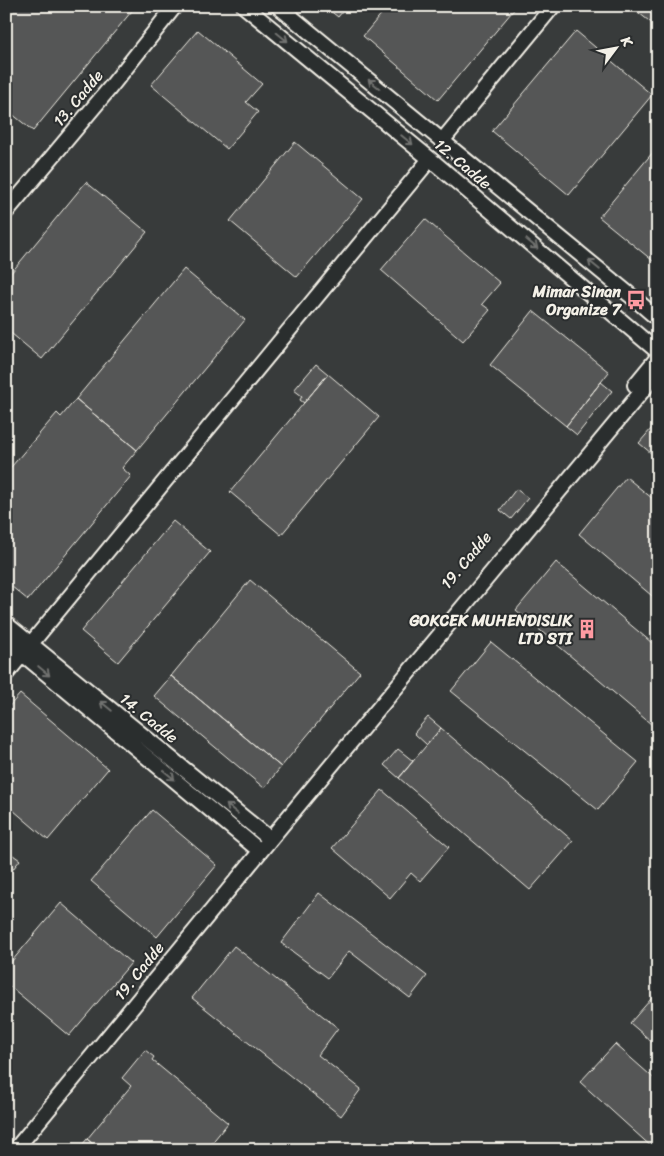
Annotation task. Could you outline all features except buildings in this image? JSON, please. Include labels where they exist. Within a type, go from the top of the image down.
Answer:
[{"type":"lane","name":"13. Cadde","points":[[6,212],[109,89],[175,6]]},
{"type":"lane","name":"12. Cadde","points":[[244,6],[658,350]]},
{"type":"lane","name":"12. Cadde","points":[[278,6],[658,319]]},
{"type":"lane","points":[[442,141],[553,6]]},
{"type":"lane","points":[[6,674],[430,159]]},
{"type":"lane","name":"19. Cadde","points":[[291,814],[302,787],[658,350]]},
{"type":"lane","name":"19. Cadde","points":[[15,1150],[260,851],[658,372]]},
{"type":"lane","name":"14. Cadde","points":[[6,624],[27,649],[270,839]]},
{"type":"lane","points":[[6,640],[27,649],[260,851]]},
{"type":"shaded area","points":[[6,6],[658,6],[658,1150],[6,1150]]},
{"type":"place","name":"Mimar Sinan Organize 7","points":[[636,300]]},
{"type":"place","name":"GOKCEK MUHENDISLIK LTD STI","points":[[587,629]]}]
